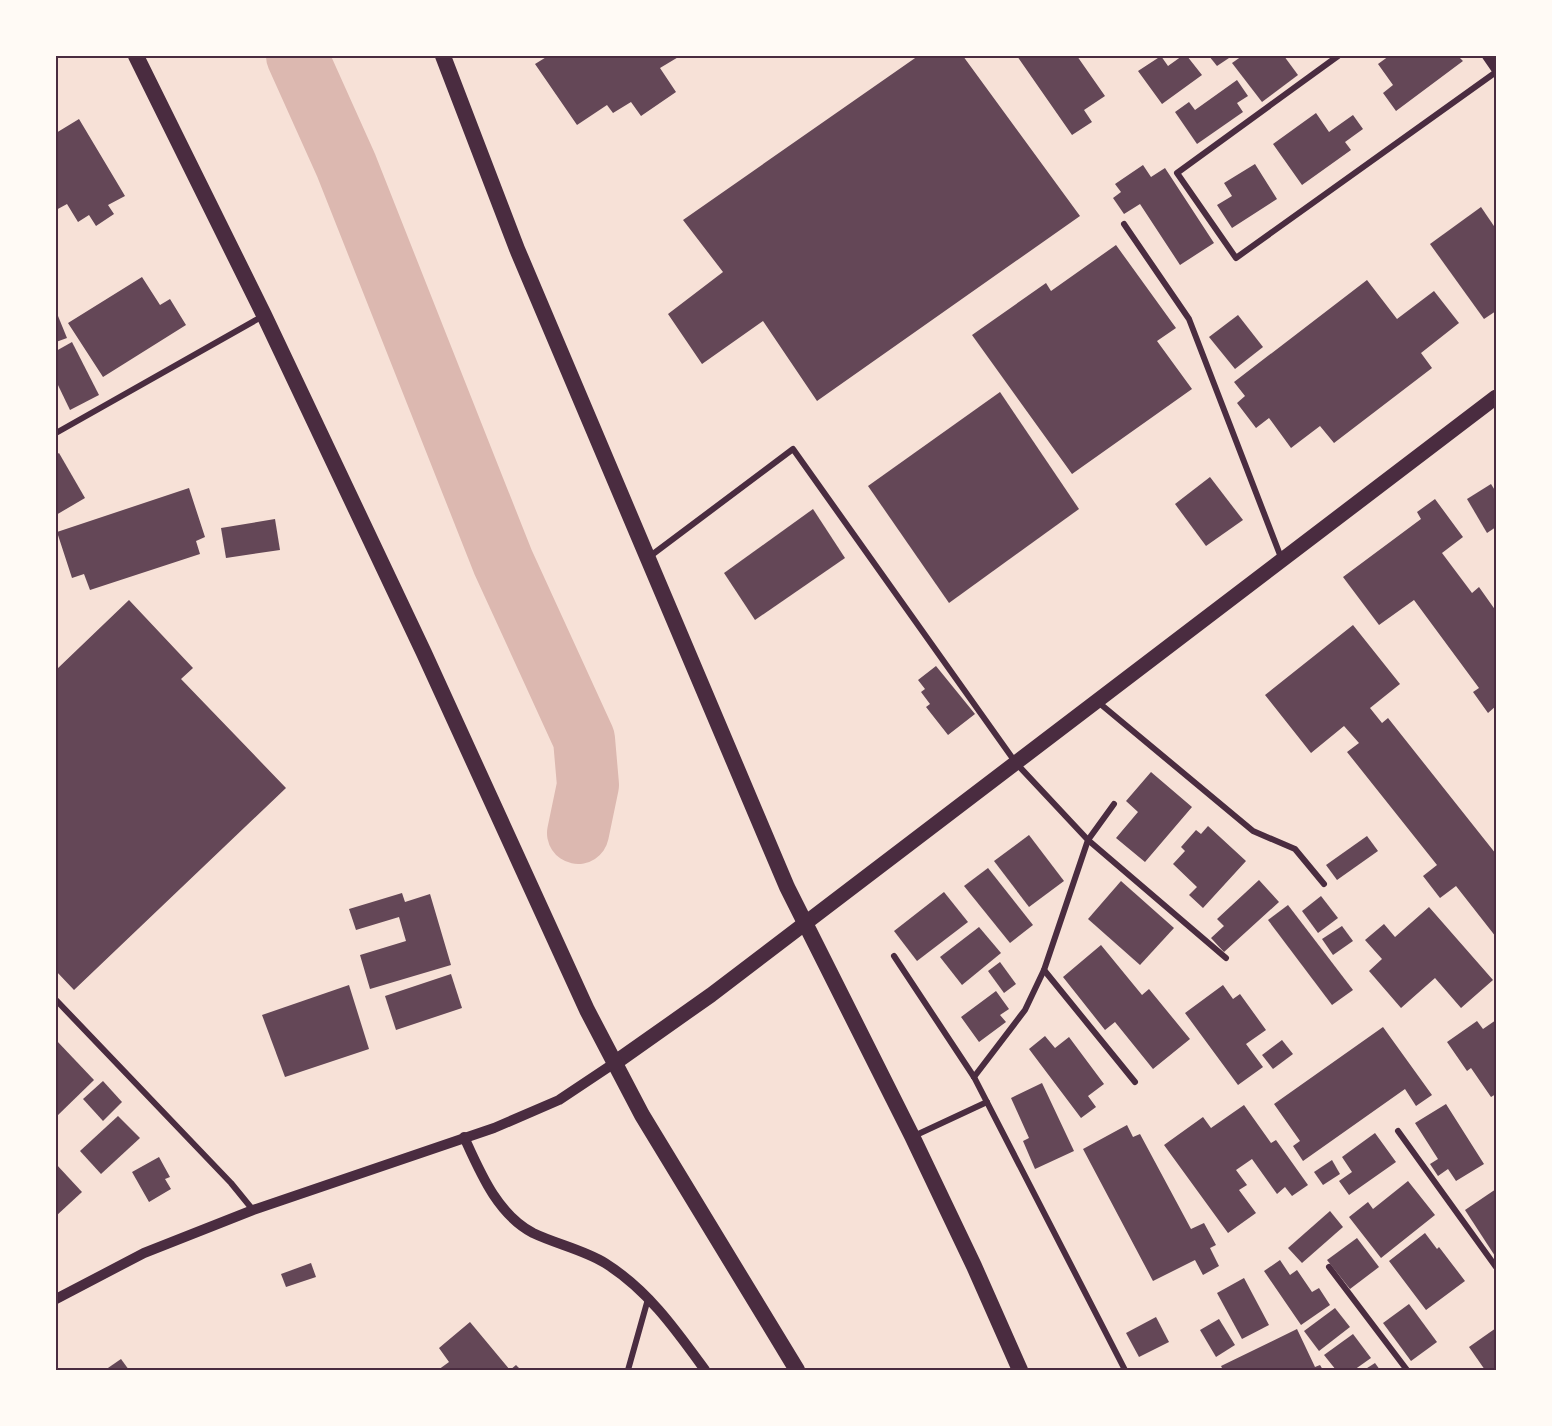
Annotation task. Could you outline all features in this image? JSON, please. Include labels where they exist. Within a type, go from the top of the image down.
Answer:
[{"type":"highway","points":[[136,56],[264,315],[424,653],[587,1010],[642,1115],[797,1371]]},
{"type":"highway","points":[[443,56],[517,249],[648,557],[708,705],[787,887],[912,1136],[974,1266],[1020,1371]]},
{"type":"main road","points":[[616,1062],[711,995],[1497,397]]},
{"type":"street","points":[[1338,56],[1177,173],[1236,258],[1497,70],[1487,56]]},
{"type":"street","points":[[1124,224],[1188,319],[1283,561]]},
{"type":"street","points":[[56,433],[264,315]]},
{"type":"street","points":[[648,557],[794,449],[1016,763],[1088,840],[1226,958]]},
{"type":"street","points":[[1097,702],[1252,831],[1295,849],[1324,884]]},
{"type":"street","points":[[974,1077],[1025,1010],[1044,970],[1088,840],[1114,804]]},
{"type":"street","points":[[894,956],[974,1077],[1125,1371]]},
{"type":"street","points":[[1044,970],[1135,1082]]},
{"type":"street","points":[[56,1000],[231,1183],[253,1210]]},
{"type":"street","points":[[56,1299],[144,1253],[253,1210],[464,1137],[559,1100],[616,1062]]},
{"type":"street","points":[[912,1136],[987,1102]]},
{"type":"street","points":[[1398,1131],[1497,1267]]},
{"type":"street","points":[[464,1137],[484,1181],[510,1214],[531,1232],[604,1263],[648,1296],[703,1368]]},
{"type":"street","points":[[1329,1267],[1407,1371]]},
{"type":"street","points":[[628,1371],[648,1296]]},
{"type":"building","points":[[548,56],[680,56],[660,68],[676,92],[641,116],[631,102],[613,113],[607,105],[577,125],[535,64]]},
{"type":"building","points":[[918,56],[963,56],[1080,216],[817,401],[763,321],[702,364],[668,314],[723,272],[683,220]]},
{"type":"building","points":[[1017,56],[1077,56],[1105,96],[1084,110],[1092,122],[1072,135]]},
{"type":"building","points":[[1161,56],[1168,66],[1182,56],[1187,56],[1202,75],[1162,104],[1138,71]]},
{"type":"building","points":[[1209,56],[1232,56],[1217,66]]},
{"type":"building","points":[[1242,56],[1284,56],[1298,75],[1262,102],[1232,63]]},
{"type":"building","points":[[1389,56],[1458,56],[1463,61],[1396,111],[1383,93],[1393,85],[1378,64]]},
{"type":"building","points":[[1237,80],[1248,96],[1237,103],[1243,112],[1197,144],[1175,112],[1189,102],[1195,110]]},
{"type":"building","points":[[1316,113],[1329,132],[1353,115],[1363,129],[1345,142],[1351,150],[1302,185],[1273,144]]},
{"type":"building","points":[[79,119],[125,196],[108,205],[114,214],[96,226],[89,215],[78,222],[67,204],[56,210],[56,133]]},
{"type":"building","points":[[1255,164],[1277,199],[1232,228],[1217,205],[1232,196],[1224,183]]},
{"type":"building","points":[[1143,165],[1151,177],[1165,168],[1214,243],[1180,265],[1140,204],[1124,214],[1113,198],[1121,192],[1115,184]]},
{"type":"building","points":[[1481,207],[1496,229],[1496,311],[1484,319],[1430,244]]},
{"type":"building","points":[[1116,245],[1176,328],[1157,341],[1192,389],[1072,474],[972,335],[1046,283],[1051,291]]},
{"type":"building","points":[[142,277],[160,305],[170,299],[186,325],[103,377],[68,323]]},
{"type":"building","points":[[1367,280],[1397,319],[1434,291],[1459,323],[1421,353],[1432,368],[1334,443],[1320,426],[1291,448],[1269,418],[1256,428],[1237,403],[1245,396],[1234,382]]},
{"type":"building","points":[[1238,315],[1263,347],[1235,369],[1209,337]]},
{"type":"building","points":[[58,316],[67,338],[56,342],[56,317]]},
{"type":"building","points":[[72,342],[99,395],[70,410],[56,381],[56,351]]},
{"type":"building","points":[[1000,392],[1079,509],[949,603],[868,486]]},
{"type":"building","points":[[59,453],[85,498],[56,515],[56,455]]},
{"type":"building","points":[[1210,477],[1243,520],[1206,546],[1175,504]]},
{"type":"building","points":[[1491,484],[1496,492],[1496,527],[1487,533],[1467,499]]},
{"type":"building","points":[[189,488],[205,537],[196,541],[200,554],[90,590],[84,574],[72,578],[57,532]]},
{"type":"building","points":[[1435,499],[1463,537],[1442,553],[1472,593],[1479,587],[1496,611],[1496,706],[1488,713],[1473,692],[1479,688],[1414,600],[1379,625],[1343,577],[1421,519],[1417,512]]},
{"type":"building","points":[[813,509],[845,558],[755,620],[724,573]]},
{"type":"building","points":[[275,519],[280,550],[226,558],[221,528]]},
{"type":"building","points":[[129,600],[193,668],[181,679],[286,788],[74,990],[56,971],[56,670]]},
{"type":"building","points":[[1353,625],[1400,684],[1370,708],[1382,723],[1388,718],[1496,854],[1496,937],[1456,886],[1440,898],[1423,876],[1437,865],[1347,752],[1359,743],[1344,726],[1311,753],[1265,695]]},
{"type":"building","points":[[936,666],[975,714],[948,735],[926,707],[930,704],[921,692],[925,689],[918,680]]},
{"type":"building","points":[[1151,772],[1192,807],[1145,862],[1116,838],[1138,812],[1126,801]]},
{"type":"building","points":[[1208,826],[1246,861],[1203,908],[1189,895],[1197,887],[1173,864],[1185,851],[1181,847],[1196,830],[1201,834]]},
{"type":"building","points":[[1029,835],[1064,881],[1029,907],[994,861]]},
{"type":"building","points":[[1367,836],[1378,851],[1337,880],[1326,865]]},
{"type":"building","points":[[988,868],[1033,925],[1010,943],[964,886]]},
{"type":"building","points":[[1259,880],[1279,902],[1224,952],[1211,938],[1224,926],[1217,919]]},
{"type":"building","points":[[1121,881],[1174,928],[1140,965],[1088,919]]},
{"type":"building","points":[[944,892],[968,922],[917,961],[894,931]]},
{"type":"building","points":[[402,893],[405,902],[430,894],[451,965],[370,989],[360,955],[406,941],[399,917],[356,930],[349,909]]},
{"type":"building","points":[[1321,896],[1338,918],[1318,933],[1302,911]]},
{"type":"building","points":[[1288,905],[1353,990],[1332,1005],[1268,920]]},
{"type":"building","points":[[1429,907],[1493,980],[1461,1008],[1435,978],[1401,1008],[1369,971],[1382,959],[1365,940],[1384,924],[1395,937]]},
{"type":"building","points":[[1342,926],[1353,941],[1333,955],[1322,939]]},
{"type":"building","points":[[979,927],[1001,953],[962,985],[940,957]]},
{"type":"building","points":[[1101,945],[1142,995],[1149,989],[1190,1039],[1153,1069],[1115,1022],[1105,1030],[1063,977]]},
{"type":"building","points":[[1000,962],[1016,984],[1004,993],[988,971]]},
{"type":"building","points":[[451,974],[462,1008],[396,1030],[385,996]]},
{"type":"building","points":[[349,985],[369,1049],[285,1077],[262,1015]]},
{"type":"building","points":[[1223,985],[1233,999],[1240,994],[1266,1030],[1246,1044],[1263,1067],[1238,1085],[1185,1013]]},
{"type":"building","points":[[996,991],[1009,1009],[1000,1015],[1006,1022],[979,1042],[961,1017]]},
{"type":"building","points":[[1496,1020],[1496,1094],[1491,1097],[1471,1068],[1467,1071],[1447,1042],[1477,1021],[1483,1029]]},
{"type":"building","points":[[1383,1027],[1432,1095],[1416,1106],[1405,1089],[1303,1161],[1293,1146],[1300,1141],[1274,1104]]},
{"type":"building","points":[[1045,1036],[1055,1048],[1069,1037],[1104,1084],[1088,1096],[1096,1107],[1081,1118],[1029,1049]]},
{"type":"building","points":[[56,1040],[94,1080],[56,1117]]},
{"type":"building","points":[[1282,1040],[1293,1054],[1273,1069],[1262,1055]]},
{"type":"building","points":[[103,1081],[122,1102],[103,1121],[83,1099]]},
{"type":"building","points":[[1042,1083],[1074,1151],[1035,1169],[1023,1141],[1029,1138],[1011,1098]]},
{"type":"building","points":[[1446,1104],[1484,1164],[1456,1181],[1448,1169],[1438,1176],[1430,1164],[1438,1159],[1415,1123]]},
{"type":"building","points":[[1244,1105],[1271,1143],[1276,1140],[1308,1185],[1292,1196],[1285,1187],[1277,1194],[1252,1159],[1236,1170],[1247,1185],[1239,1190],[1256,1213],[1228,1233],[1164,1145],[1203,1117],[1211,1128]]},
{"type":"building","points":[[118,1116],[140,1138],[101,1174],[80,1151]]},
{"type":"building","points":[[1127,1125],[1133,1137],[1140,1134],[1191,1229],[1204,1223],[1216,1245],[1210,1248],[1219,1266],[1203,1275],[1195,1260],[1153,1281],[1083,1149]]},
{"type":"building","points":[[1375,1133],[1396,1162],[1349,1195],[1339,1181],[1352,1172],[1342,1157]]},
{"type":"building","points":[[159,1157],[170,1177],[165,1179],[171,1189],[149,1202],[132,1172]]},
{"type":"building","points":[[1332,1160],[1340,1174],[1323,1185],[1314,1172]]},
{"type":"building","points":[[56,1164],[82,1192],[56,1216]]},
{"type":"building","points":[[1408,1181],[1435,1215],[1381,1258],[1349,1217],[1368,1202],[1373,1209]]},
{"type":"building","points":[[1496,1189],[1496,1255],[1495,1256],[1465,1210]]},
{"type":"building","points":[[1330,1211],[1343,1227],[1302,1263],[1288,1248]]},
{"type":"building","points":[[1425,1233],[1465,1281],[1426,1310],[1389,1261]]},
{"type":"building","points":[[1357,1238],[1379,1267],[1350,1289],[1327,1260]]},
{"type":"building","points":[[1280,1260],[1290,1275],[1297,1270],[1312,1292],[1319,1288],[1330,1305],[1301,1325],[1264,1271]]},
{"type":"building","points":[[311,1263],[316,1277],[286,1287],[281,1274]]},
{"type":"building","points":[[1244,1278],[1269,1325],[1242,1339],[1217,1293]]},
{"type":"building","points":[[1409,1304],[1437,1342],[1411,1361],[1383,1323]]},
{"type":"building","points":[[1335,1308],[1350,1327],[1319,1351],[1304,1331]]},
{"type":"building","points":[[1156,1317],[1169,1342],[1139,1357],[1126,1333]]},
{"type":"building","points":[[1219,1319],[1235,1345],[1216,1357],[1200,1330]]},
{"type":"building","points":[[470,1322],[510,1370],[438,1370],[449,1362],[439,1348]]},
{"type":"building","points":[[1496,1328],[1496,1370],[1485,1370],[1469,1347]]},
{"type":"building","points":[[1297,1329],[1315,1367],[1320,1365],[1323,1370],[1223,1370],[1221,1366]]},
{"type":"building","points":[[1353,1334],[1371,1358],[1354,1370],[1336,1370],[1324,1355]]},
{"type":"building","points":[[121,1359],[129,1370],[105,1370]]},
{"type":"building","points":[[1375,1363],[1380,1370],[1364,1370]]},
{"type":"building","points":[[516,1365],[521,1370],[510,1370]]},
{"type":"waterway","points":[[297,56],[346,165],[503,562],[584,739],[588,785],[578,833]]}]
